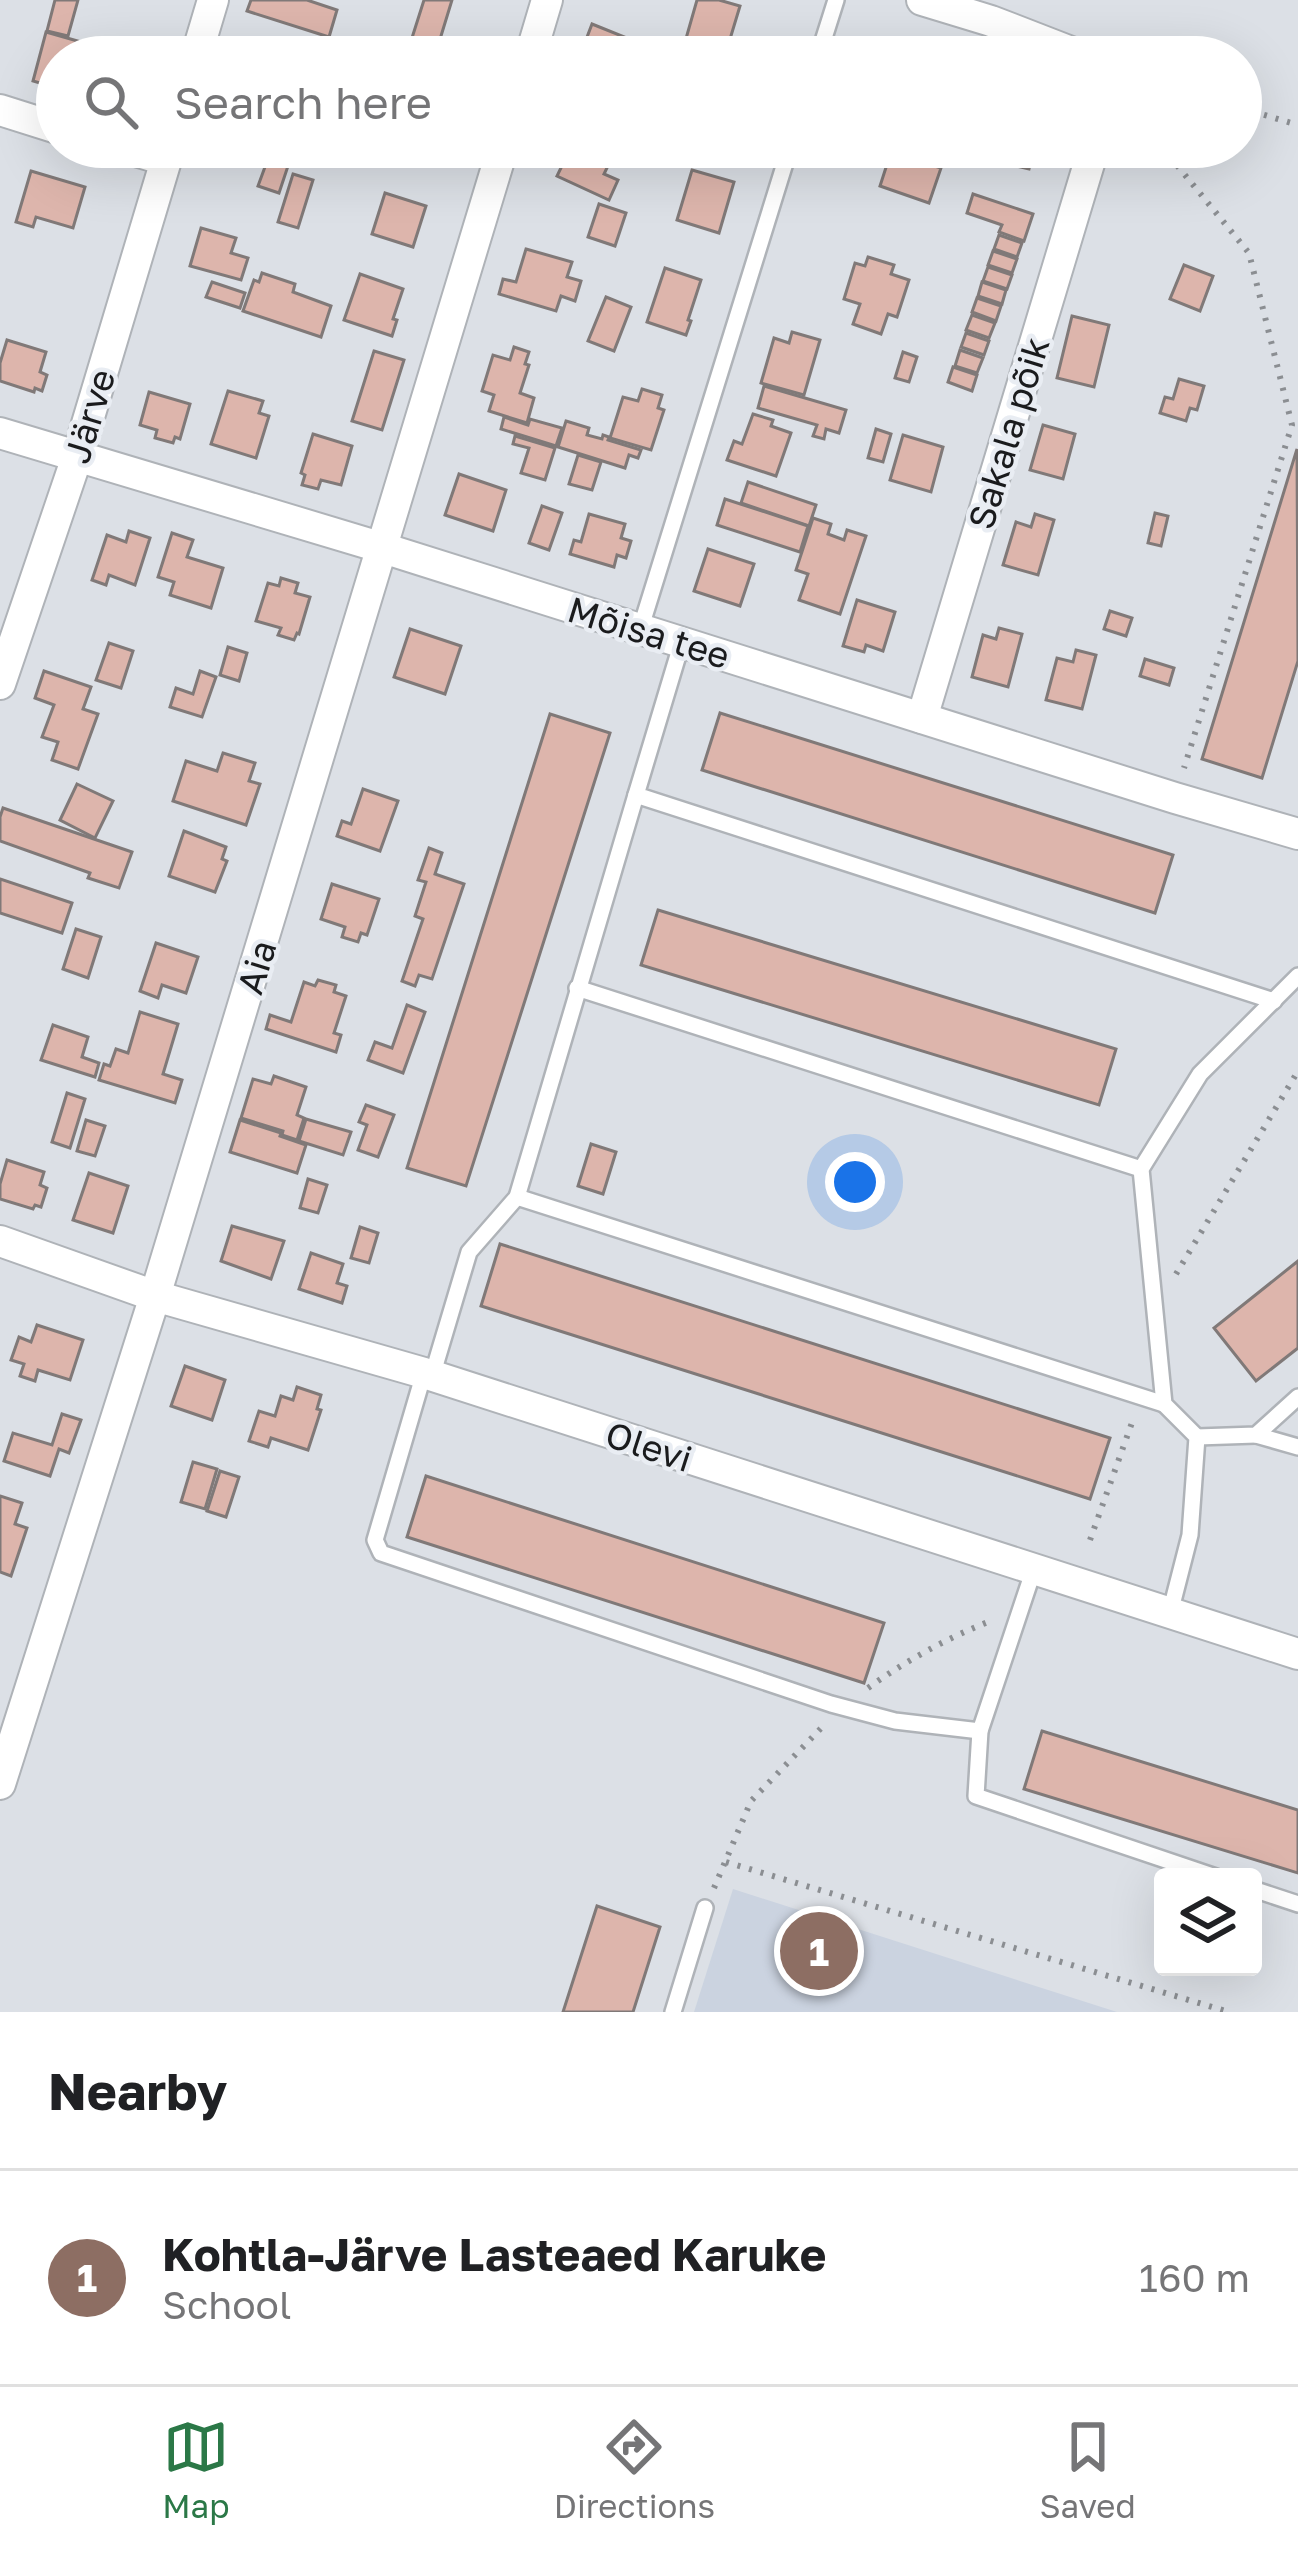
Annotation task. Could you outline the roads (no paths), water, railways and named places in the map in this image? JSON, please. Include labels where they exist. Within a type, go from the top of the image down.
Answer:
[{"type":"street","points":[[202,36],[213,0]]},
{"type":"street","points":[[536,36],[547,0]]},
{"type":"street","points":[[922,0],[994,11],[1043,36]]},
{"type":"street","points":[[0,110],[36,121]]},
{"type":"street","name":"Järve","points":[[0,684],[77,457],[164,168]]},
{"type":"street","name":"Aia","points":[[0,1784],[155,1296],[497,168]]},
{"type":"street","name":"Sakala põik","points":[[922,718],[1088,168]]},
{"type":"street","name":"Mõisa tee","points":[[0,433],[1298,834]]},
{"type":"street","name":"Olevi","points":[[0,1241],[155,1296],[428,1374],[1298,1654]]},
{"type":"lane","points":[[825,36],[836,0]]},
{"type":"lane","points":[[640,629],[783,168]]},
{"type":"lane","points":[[682,642],[517,1197],[469,1252],[375,1540],[381,1552],[831,1704],[895,1720],[980,1731]]},
{"type":"lane","points":[[636,796],[1274,1001]]},
{"type":"lane","points":[[1164,1404],[1141,1169],[1200,1074],[1298,976]]},
{"type":"lane","points":[[578,988],[1141,1169]]},
{"type":"lane","points":[[517,1197],[1164,1404],[1197,1436],[1256,1435],[1298,1448]]},
{"type":"lane","points":[[1256,1435],[1298,1397]]},
{"type":"lane","points":[[1170,1612],[1190,1535],[1197,1436]]},
{"type":"lane","points":[[1034,1569],[980,1731],[976,1796],[1189,1868]]},
{"type":"lane","points":[[1262,1892],[1298,1904]]},
{"type":"lane","points":[[673,2012],[705,1908]]},
{"type":"place","name":"Kohtla-Järve Lasteaed Karuke","points":[[819,1951]]}]
